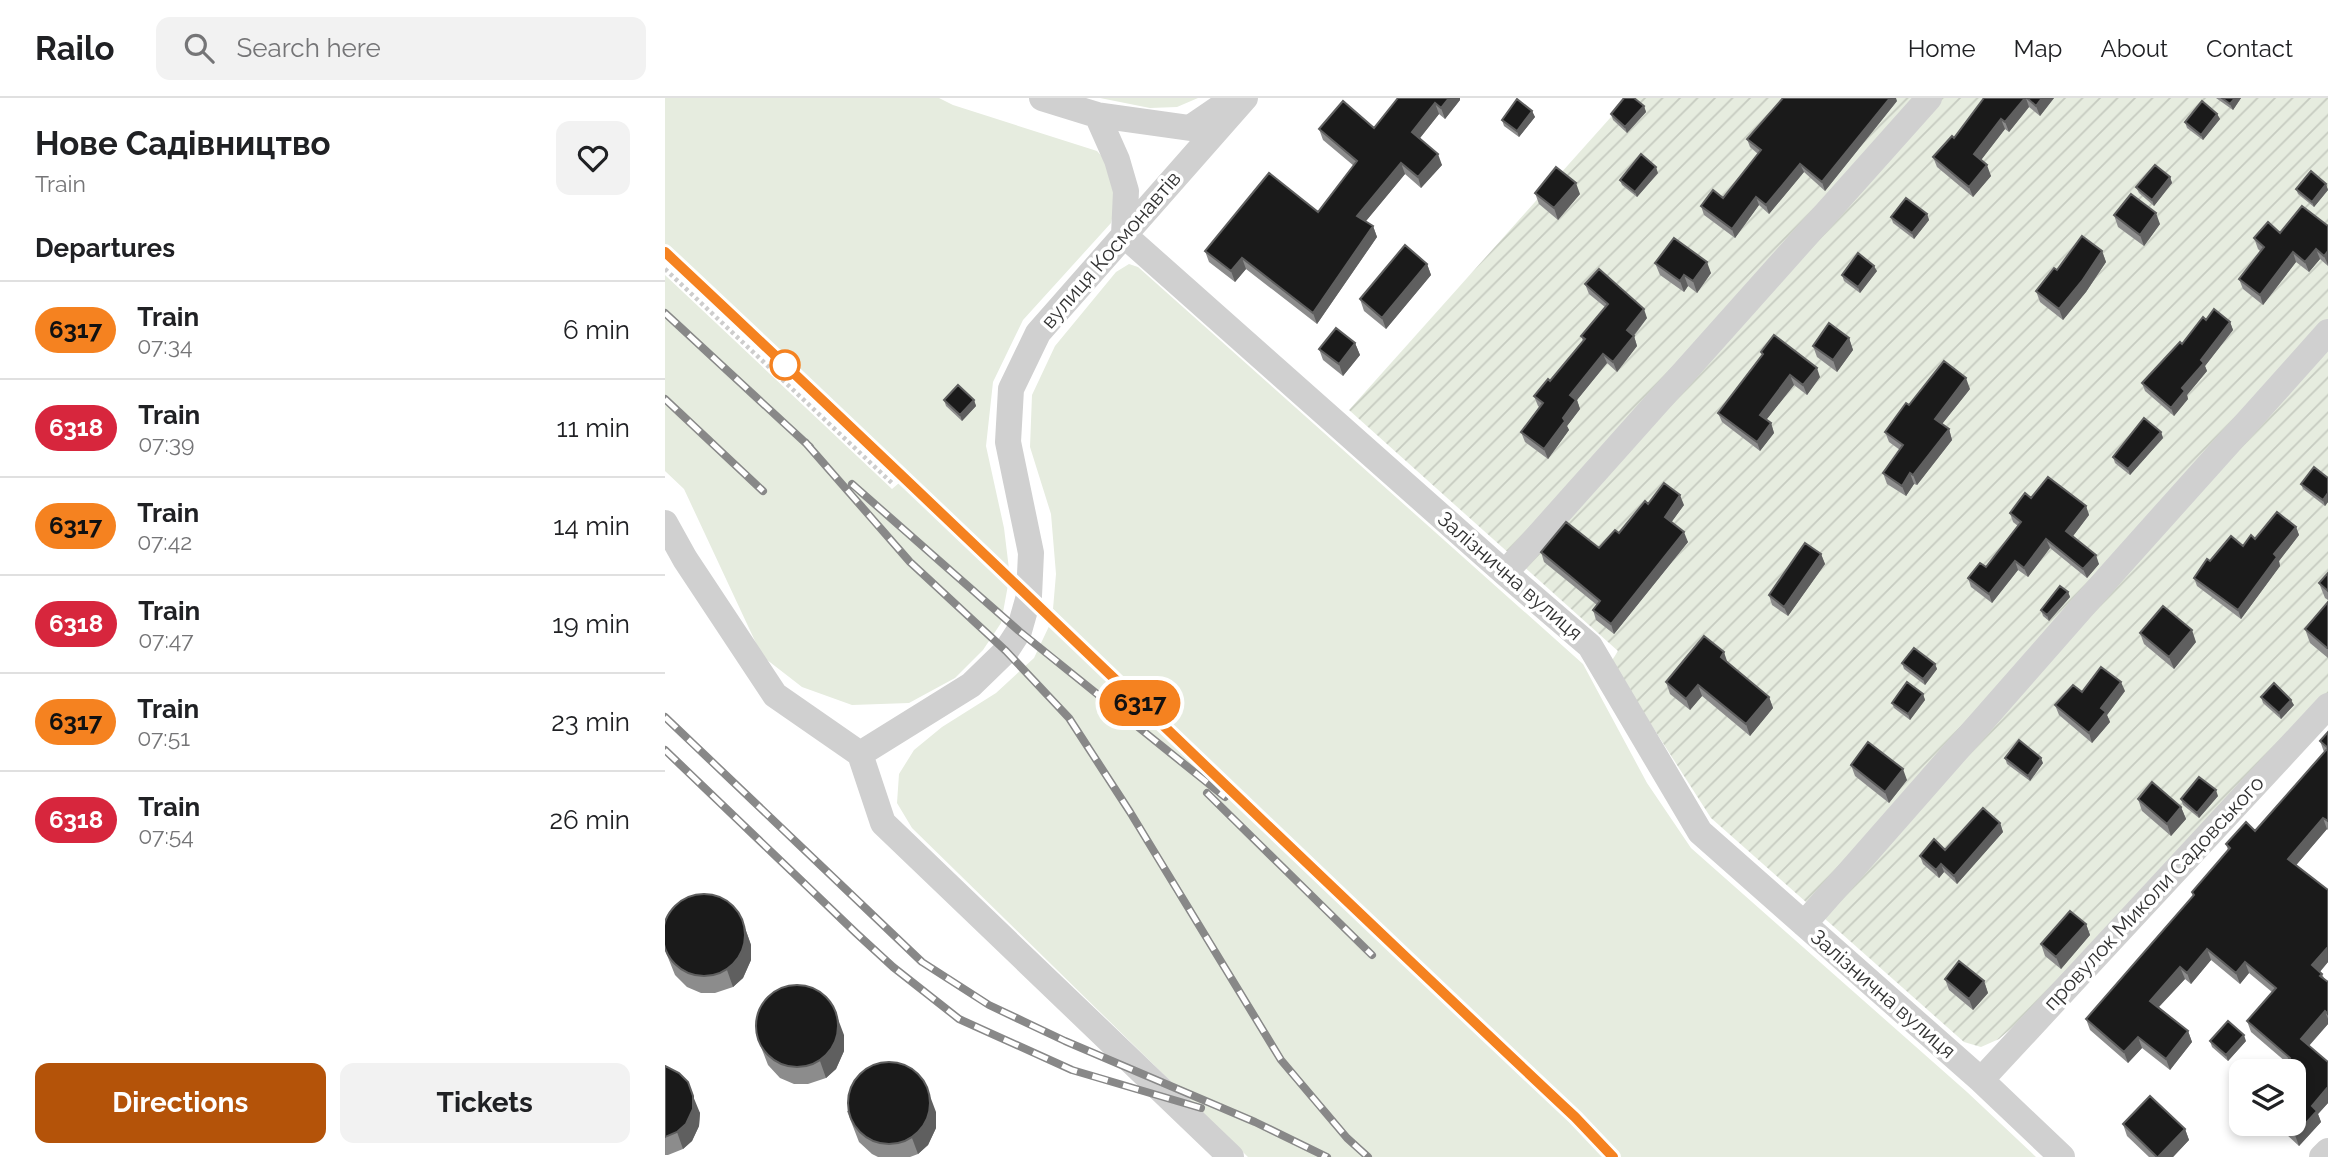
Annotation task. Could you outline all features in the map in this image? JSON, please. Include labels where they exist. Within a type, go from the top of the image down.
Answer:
[{"type":"street","points":[[1042,98],[1097,115],[1190,128],[1234,98]]},
{"type":"street","name":"вулиця Космонавтів","points":[[860,754],[971,685],[1006,651],[1019,631],[1028,596],[1031,553],[1008,442],[1011,389],[1038,332],[1245,98]]},
{"type":"street","points":[[1505,573],[1929,98]]},
{"type":"street","points":[[1097,115],[1117,160],[1126,191],[1124,235]]},
{"type":"street","name":"Залізнична вулиця","points":[[1124,235],[1590,646],[1700,832],[1981,1080],[2062,1157]]},
{"type":"street","points":[[1804,925],[2114,571],[2328,332]]},
{"type":"street","points":[[665,523],[685,559],[775,695],[860,754],[883,823],[1231,1157]]},
{"type":"street","name":"провулок Миколи Садовського","points":[[1981,1080],[2328,706]]},
{"type":"street","points":[[2322,1157],[2328,1151]]},
{"type":"path","points":[[665,268],[894,485]]},
{"type":"shaded area","points":[[665,98],[939,98],[953,105],[1097,151],[1109,164],[1118,194],[1111,223],[1023,320],[993,382],[986,446],[1004,528],[1009,569],[665,244]]},
{"type":"shaded area","points":[[1100,98],[1198,98],[1177,107],[1150,108]]},
{"type":"shaded area","points":[[1628,98],[2328,98],[2328,697],[2059,987],[1999,1039],[1981,1047],[1964,1042],[1711,818],[1611,662],[1618,651],[1349,410]]},
{"type":"shaded area","points":[[1129,264],[1138,267],[1583,664],[1647,783],[1691,848],[1967,1092],[2036,1157],[1618,1157],[1294,848],[1053,609],[1056,574],[1051,514],[1030,447],[1032,395],[1055,346],[1116,272]]},
{"type":"shaded area","points":[[665,275],[892,489],[899,483],[1008,585],[1001,623],[983,650],[955,678],[909,703],[852,705],[802,687],[762,656],[684,489],[665,471]]},
{"type":"shaded area","points":[[1051,622],[1609,1157],[1248,1157],[912,828],[897,803],[899,774],[914,750],[942,727],[996,693],[1034,658]]},
{"type":"building","points":[[1398,98],[1449,98],[1441,108],[1435,103],[1412,132],[1438,154],[1418,177],[1401,163],[1357,216],[1373,226],[1313,313],[1242,258],[1231,271],[1205,251],[1269,173],[1318,212],[1357,161],[1319,129],[1343,101],[1374,128]]},
{"type":"building","points":[[1624,98],[1634,98],[1644,106],[1625,127],[1611,114]]},
{"type":"building","points":[[1783,98],[1890,98],[1822,182],[1800,164],[1766,205],[1756,197],[1732,229],[1701,206],[1713,190],[1723,198],[1761,150],[1747,139]]},
{"type":"building","points":[[1984,98],[2025,98],[2005,122],[2001,119],[1974,154],[1987,165],[1969,187],[1933,157],[1952,136],[1954,138]]},
{"type":"building","points":[[2027,98],[2042,98],[2036,106]]},
{"type":"building","points":[[2222,98],[2235,98],[2230,104]]},
{"type":"building","points":[[1517,99],[1532,111],[1517,131],[1502,120]]},
{"type":"building","points":[[2202,101],[2217,114],[2201,135],[2185,122]]},
{"type":"building","points":[[1641,154],[1656,167],[1635,192],[1620,180]]},
{"type":"building","points":[[2155,165],[2170,177],[2152,200],[2136,187]]},
{"type":"building","points":[[1556,167],[1576,183],[1554,208],[1535,193]]},
{"type":"building","points":[[2311,171],[2326,184],[2312,202],[2296,189]]},
{"type":"building","points":[[2131,194],[2156,213],[2140,235],[2114,215]]},
{"type":"building","points":[[1906,198],[1927,214],[1912,233],[1891,217]]},
{"type":"building","points":[[2302,206],[2328,226],[2328,251],[2324,256],[2316,249],[2305,262],[2293,252],[2260,295],[2239,279],[2264,247],[2254,238],[2268,222],[2280,233]]},
{"type":"building","points":[[2082,236],[2102,251],[2059,309],[2036,291],[2054,268],[2057,270]]},
{"type":"building","points":[[1674,238],[1707,262],[1693,281],[1684,275],[1680,281],[1655,263]]},
{"type":"building","points":[[1405,245],[1427,264],[1382,318],[1360,299]]},
{"type":"building","points":[[1858,253],[1874,266],[1858,287],[1842,275]]},
{"type":"building","points":[[1599,269],[1644,309],[1627,330],[1634,336],[1613,362],[1603,354],[1570,395],[1576,400],[1563,418],[1565,421],[1544,449],[1521,432],[1543,403],[1534,396],[1585,339],[1581,336],[1608,304],[1585,284]]},
{"type":"building","points":[[2214,309],[2230,322],[2201,360],[2204,363],[2182,388],[2185,391],[2171,408],[2142,383],[2180,342],[2182,344],[2203,317],[2206,320]]},
{"type":"building","points":[[1829,323],[1849,338],[1833,360],[1813,346]]},
{"type":"building","points":[[1336,328],[1355,343],[1339,364],[1319,349]]},
{"type":"building","points":[[1774,335],[1817,368],[1803,385],[1790,375],[1760,415],[1771,423],[1757,442],[1718,413],[1763,354],[1761,352]]},
{"type":"building","points":[[1944,361],[1966,378],[1935,419],[1949,429],[1902,486],[1883,473],[1903,445],[1885,432],[1906,403],[1909,405]]},
{"type":"building","points":[[958,385],[974,400],[960,415],[944,400]]},
{"type":"building","points":[[2144,418],[2161,432],[2128,469],[2113,457]]},
{"type":"building","points":[[2314,467],[2328,478],[2328,493],[2323,500],[2301,484]]},
{"type":"building","points":[[2048,477],[2086,506],[2066,531],[2096,555],[2083,569],[2046,539],[2024,568],[2015,561],[1989,594],[1968,578],[1980,563],[1986,567],[2021,522],[2010,513],[2025,493],[2031,498]]},
{"type":"building","points":[[1664,483],[1680,495],[1665,517],[1684,532],[1611,624],[1593,610],[1600,601],[1541,552],[1566,522],[1599,548],[1615,530],[1619,533],[1645,501],[1648,504]]},
{"type":"building","points":[[2277,512],[2296,527],[2274,554],[2277,557],[2238,610],[2194,578],[2207,559],[2210,561],[2231,536],[2243,546],[2251,535],[2255,539]]},
{"type":"building","points":[[1805,543],[1821,554],[1784,607],[1769,595]]},
{"type":"building","points":[[2328,573],[2328,591],[2319,583]]},
{"type":"building","points":[[2060,586],[2068,592],[2047,615],[2041,610]]},
{"type":"building","points":[[2328,602],[2328,648],[2327,648],[2305,629]]},
{"type":"building","points":[[2163,606],[2192,630],[2169,657],[2140,633]]},
{"type":"building","points":[[1704,636],[1724,652],[1721,657],[1769,697],[1746,724],[1698,685],[1686,699],[1666,682]]},
{"type":"building","points":[[1914,648],[1935,664],[1923,679],[1902,663]]},
{"type":"building","points":[[2101,667],[2121,682],[2101,708],[2106,712],[2089,733],[2055,705],[2073,685],[2082,692]]},
{"type":"building","points":[[1907,682],[1923,694],[1908,714],[1892,703]]},
{"type":"building","points":[[2274,683],[2291,700],[2279,713],[2261,697]]},
{"type":"building","points":[[2328,732],[2328,748],[2320,741]]},
{"type":"building","points":[[2019,740],[2041,758],[2028,776],[2005,758]]},
{"type":"building","points":[[1868,742],[1903,769],[1885,792],[1851,765]]},
{"type":"building","points":[[2328,748],[2328,821],[2323,818],[2288,859],[2328,890],[2328,947],[2312,965],[2328,982],[2328,1014],[2325,1011],[2301,1039],[2328,1062],[2328,1087],[2312,1106],[2317,1111],[2306,1123],[2306,1059],[2289,1059],[2247,1021],[2276,988],[2245,962],[2236,973],[2207,949],[2187,973],[2180,967],[2150,1001],[2188,1031],[2166,1059],[2138,1037],[2124,1052],[2086,1019],[2194,895],[2192,892],[2230,848],[2226,844],[2246,822],[2255,831]]},
{"type":"building","points":[[2199,777],[2216,790],[2197,813],[2181,799]]},
{"type":"building","points":[[2152,782],[2181,807],[2167,824],[2138,799]]},
{"type":"building","points":[[1983,808],[2000,823],[1954,876],[1941,864],[1936,870],[1920,856],[1934,839],[1945,850]]},
{"type":"building","points":[[704,894],[720,897],[738,912],[744,927],[742,951],[733,964],[720,973],[704,976],[688,973],[675,964],[666,951],[666,919],[675,906],[688,897]]},
{"type":"building","points":[[2070,911],[2086,924],[2056,957],[2041,944]]},
{"type":"building","points":[[1959,961],[1984,981],[1969,999],[1945,979]]},
{"type":"building","points":[[789,985],[805,985],[820,992],[831,1003],[838,1018],[835,1042],[826,1055],[805,1067],[789,1067],[774,1060],[763,1049],[756,1034],[756,1018],[763,1003],[774,992]]},
{"type":"building","points":[[2228,1021],[2244,1035],[2226,1055],[2210,1041]]},
{"type":"building","points":[[881,1062],[897,1062],[912,1069],[923,1080],[930,1095],[927,1119],[918,1132],[897,1144],[881,1144],[866,1137],[855,1126],[848,1111],[848,1095],[855,1080],[866,1069]]},
{"type":"building","points":[[665,1066],[679,1073],[688,1082],[693,1096],[693,1109],[686,1124],[665,1137]]},
{"type":"building","points":[[2150,1096],[2185,1129],[2158,1157],[2123,1124]]},
{"type":"railway","points":[[665,252],[1575,1117],[1613,1157]]},
{"type":"railway","points":[[665,313],[810,447]]},
{"type":"railway","points":[[665,399],[763,491]]},
{"type":"railway","points":[[805,442],[910,562],[1006,651],[1069,718],[1130,812],[1281,1060],[1347,1138],[1368,1157]]},
{"type":"railway","points":[[852,484],[1019,631],[1225,797]]},
{"type":"railway","points":[[665,717],[922,962],[989,1005],[1065,1041],[1255,1122],[1327,1157]]},
{"type":"railway","points":[[665,750],[893,967],[959,1019],[1072,1070],[1201,1108]]},
{"type":"railway","points":[[1207,793],[1372,955]]},
{"type":"train","name":"6317","points":[[665,252],[1575,1117],[1613,1157]]}]
